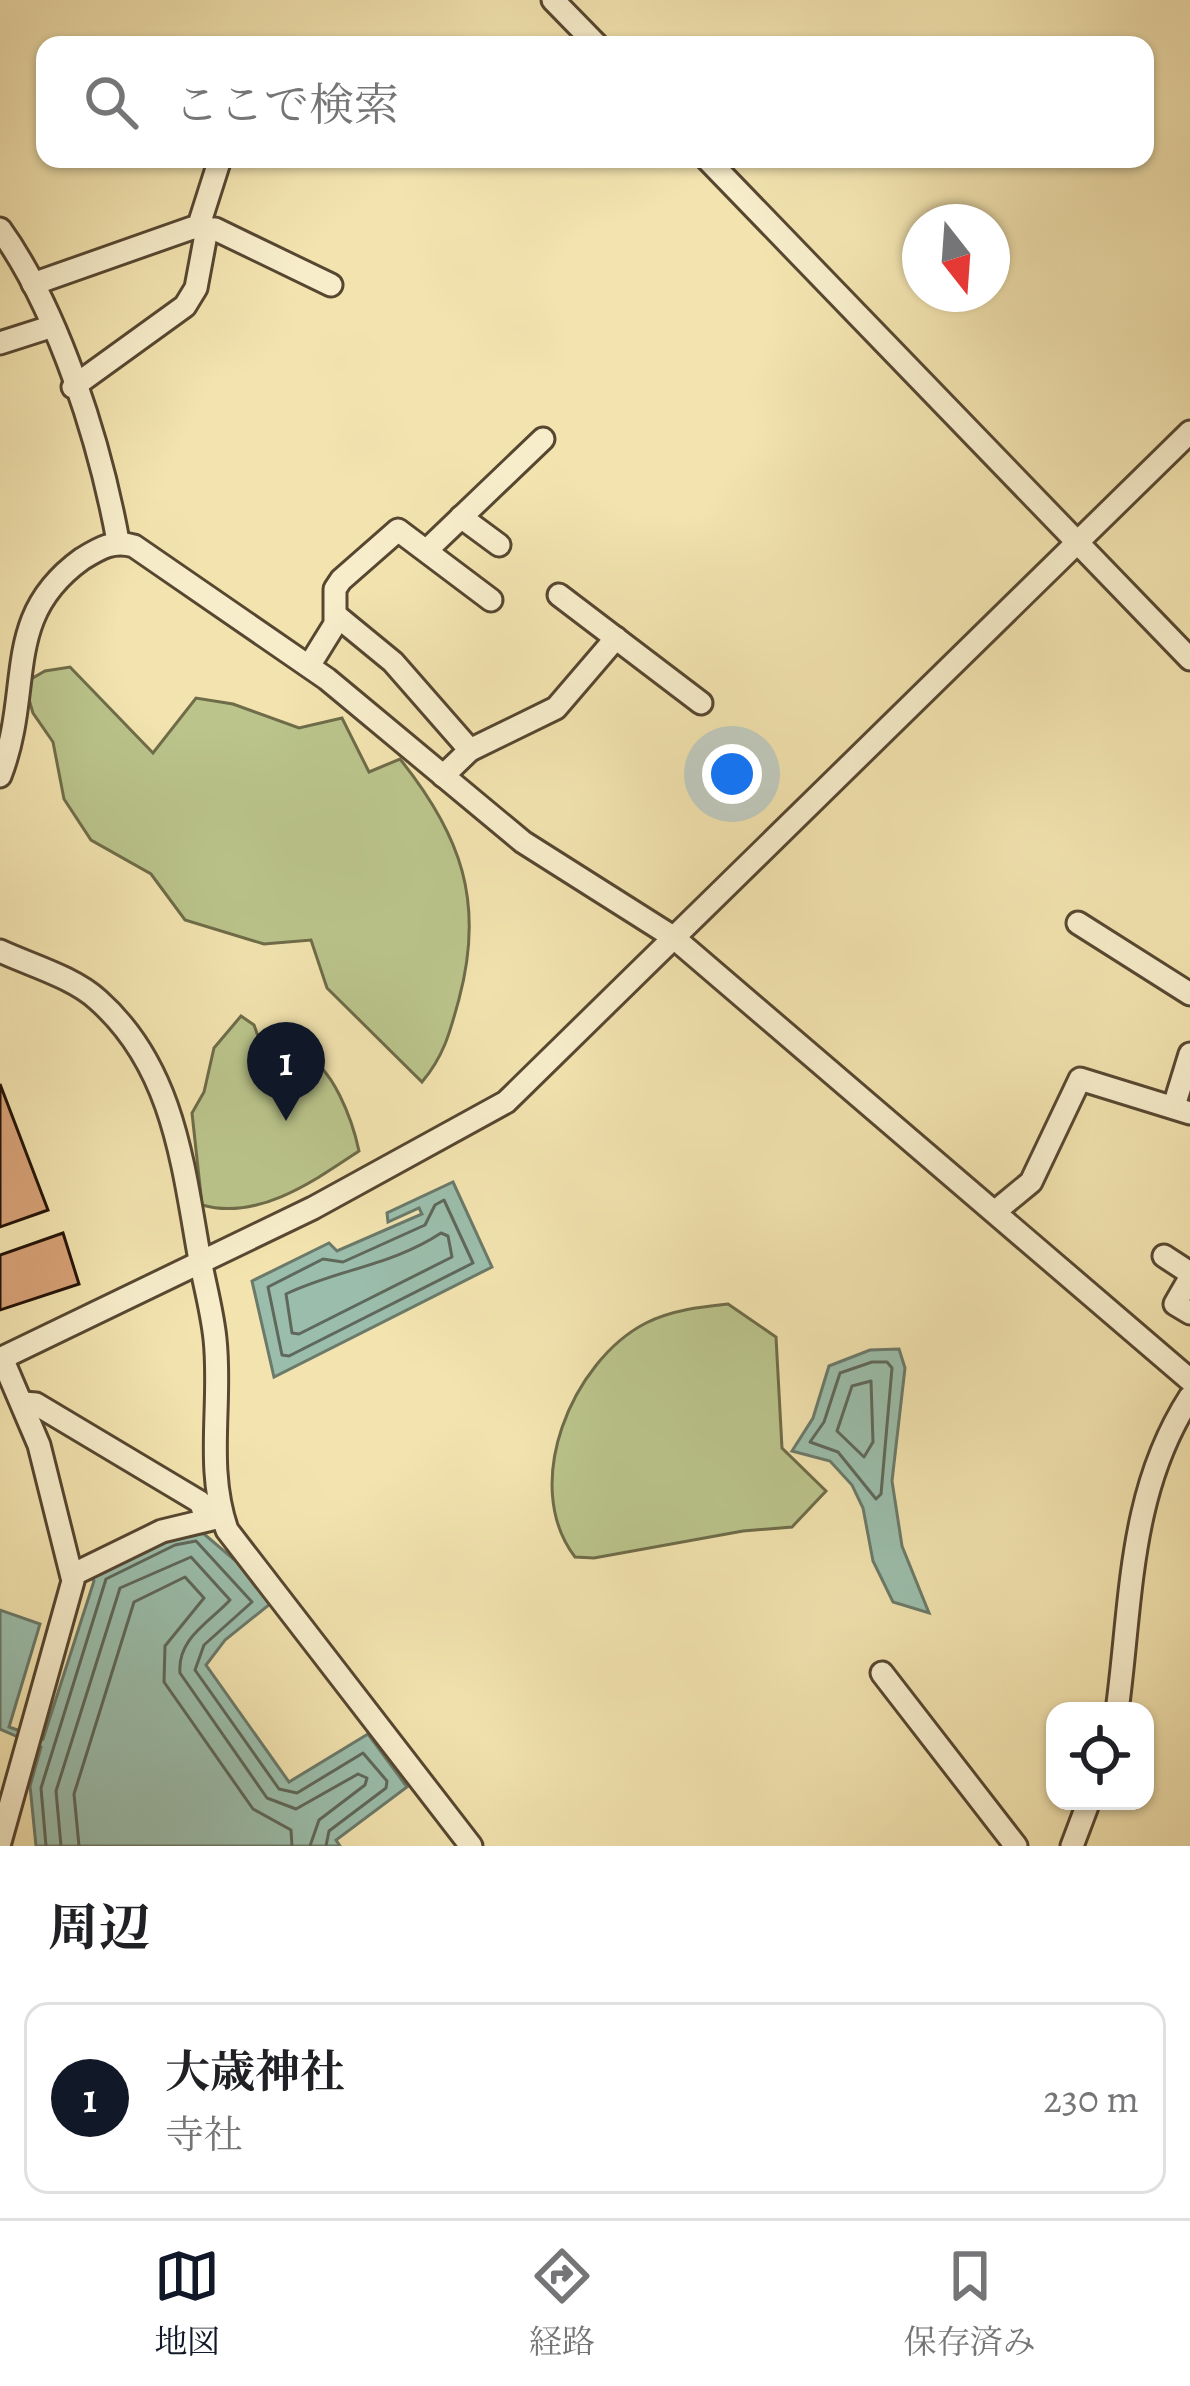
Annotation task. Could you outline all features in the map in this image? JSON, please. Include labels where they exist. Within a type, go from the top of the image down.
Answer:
[{"type":"street","points":[[553,0],[588,36]]},
{"type":"street","points":[[74,387],[185,306],[196,288],[202,229],[218,168]]},
{"type":"street","points":[[716,168],[1190,659]]},
{"type":"street","points":[[33,284],[202,229],[275,255],[332,285]]},
{"type":"street","points":[[3,239],[33,284],[74,387],[109,489],[118,542]]},
{"type":"street","points":[[0,344],[50,326]]},
{"type":"street","points":[[0,1842],[72,1599],[72,1575],[24,1403],[1,1358],[200,1264],[506,1102],[1190,433]]},
{"type":"street","points":[[427,550],[542,439]]},
{"type":"street","points":[[461,517],[499,545]]},
{"type":"street","points":[[470,750],[393,662],[341,618],[335,590],[388,534],[398,530],[490,600]]},
{"type":"street","points":[[0,776],[9,743],[16,630],[49,580],[118,542],[134,546],[309,666],[524,842],[673,937],[998,1210],[1190,1379]]},
{"type":"street","points":[[559,595],[701,704]]},
{"type":"street","points":[[309,666],[341,618],[364,603]]},
{"type":"street","points":[[443,776],[470,750],[556,708],[616,638]]},
{"type":"street","points":[[1078,923],[1190,994]]},
{"type":"street","points":[[0,950],[94,996],[130,1033],[161,1083],[182,1154],[215,1340],[215,1518]]},
{"type":"street","points":[[998,1210],[1030,1182],[1080,1079],[1182,1110],[1190,1054]]},
{"type":"street","points":[[1164,1256],[1190,1275],[1175,1304],[1190,1313]]},
{"type":"street","points":[[1118,1702],[1141,1508],[1162,1440],[1190,1397]]},
{"type":"street","points":[[24,1403],[36,1404],[200,1502],[472,1846]]},
{"type":"street","points":[[72,1575],[162,1531],[215,1518]]},
{"type":"street","points":[[882,1672],[1016,1846]]},
{"type":"street","points":[[1072,1846],[1086,1810]]},
{"type":"green space","points":[[70,667],[153,753],[196,698],[233,704],[299,728],[342,718],[369,772],[400,759],[439,815],[462,871],[468,900],[466,964],[459,999],[441,1053],[422,1082],[327,988],[311,940],[264,944],[185,920],[151,874],[91,840],[64,799],[53,742],[33,713],[24,683],[45,671]]},
{"type":"green space","points":[[241,1016],[254,1025],[264,1053],[301,1055],[323,1069],[346,1110],[359,1151],[285,1195],[244,1208],[223,1209],[202,1205],[192,1113],[204,1092],[214,1048]]},
{"type":"green space","points":[[728,1304],[776,1337],[782,1448],[826,1491],[792,1527],[575,1557],[559,1528],[552,1495],[562,1427],[577,1395],[619,1341],[646,1323],[676,1312]]},
{"type":"water","points":[[453,1182],[492,1267],[274,1377],[252,1281],[329,1243],[337,1251],[422,1214],[419,1208],[388,1222],[387,1213]]},
{"type":"water","points":[[899,1349],[905,1368],[892,1481],[902,1546],[929,1613],[893,1602],[873,1561],[863,1508],[852,1485],[830,1461],[792,1451],[813,1418],[829,1366],[870,1350]]},
{"type":"water","points":[[197,1528],[237,1562],[270,1604],[225,1640],[206,1665],[289,1782],[368,1734],[407,1787],[336,1840],[340,1846],[36,1846],[30,1786],[41,1747],[0,1729],[0,1610],[40,1624],[9,1727],[43,1739],[94,1581],[88,1575]]},
{"type":"building","points":[[0,1084],[48,1210],[0,1227]]},
{"type":"building","points":[[63,1233],[79,1284],[0,1310],[0,1255]]},
{"type":"place","name":"大歳神社","points":[[286,1121]]}]
